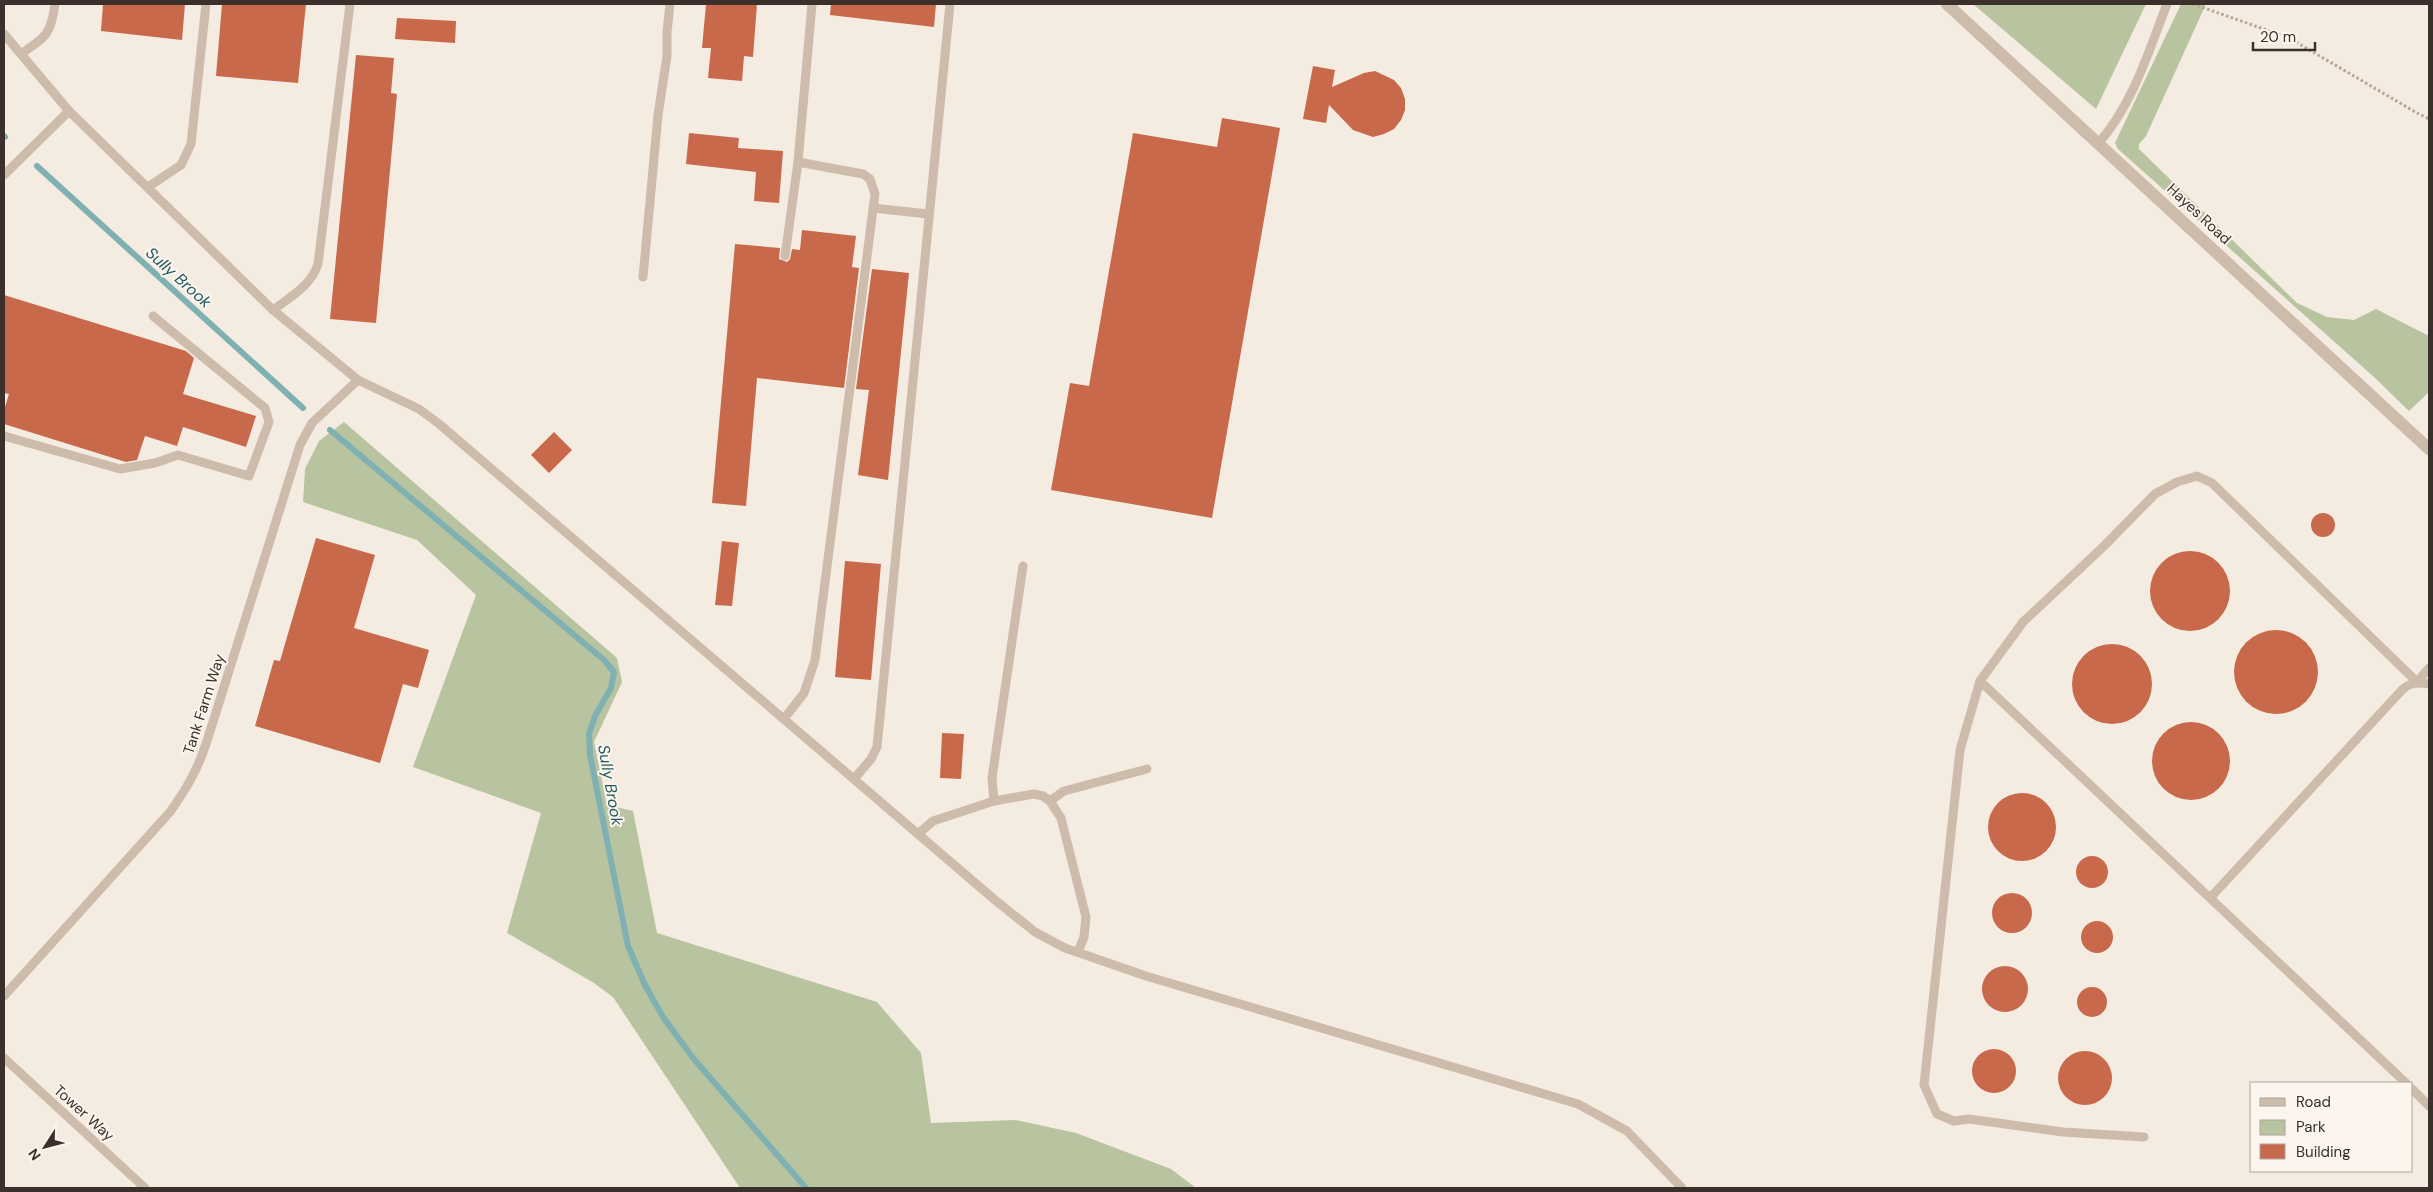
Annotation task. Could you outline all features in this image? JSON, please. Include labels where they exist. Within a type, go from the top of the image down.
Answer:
[{"type":"street","name":"Hayes Road","points":[[1947,4],[2429,449]]},
{"type":"lane","points":[[22,54],[44,38],[51,30],[55,4]]},
{"type":"lane","points":[[148,188],[181,165],[191,144],[206,4]]},
{"type":"lane","points":[[273,310],[306,285],[315,275],[318,264],[350,4]]},
{"type":"lane","points":[[644,277],[658,115],[667,56],[670,4]]},
{"type":"lane","points":[[785,256],[798,162],[812,4]]},
{"type":"lane","points":[[854,780],[872,759],[877,747],[950,4]]},
{"type":"lane","points":[[2098,144],[2114,126],[2128,102],[2167,4]]},
{"type":"lane","points":[[4,34],[68,111],[273,310],[358,380],[419,409],[438,423],[854,780],[1035,932],[1078,952],[1146,976],[1578,1104],[1627,1131],[1682,1188]]},
{"type":"lane","points":[[4,174],[68,111]]},
{"type":"lane","points":[[784,719],[804,693],[815,660],[873,208],[873,187],[870,179],[863,174],[798,162]]},
{"type":"lane","points":[[873,208],[928,214]]},
{"type":"lane","points":[[4,436],[120,469],[155,463],[178,455],[249,476],[269,422],[265,408],[153,316]]},
{"type":"lane","name":"Tank Farm Way","points":[[4,996],[170,812],[189,784],[197,770],[207,741],[300,446],[312,423],[358,380]]},
{"type":"lane","points":[[2144,1137],[2063,1132],[1969,1119],[1954,1121],[1937,1114],[1924,1085],[1960,750],[1980,681],[2023,622],[2104,546],[2155,494],[2176,482],[2197,476],[2212,482],[2417,682]]},
{"type":"lane","points":[[994,801],[992,778],[1023,566]]},
{"type":"lane","points":[[2417,682],[2429,668]]},
{"type":"lane","points":[[1980,681],[2405,1082]]},
{"type":"lane","points":[[2211,897],[2396,696],[2408,685],[2417,682],[2429,684]]},
{"type":"lane","points":[[1050,800],[1064,791],[1147,769]]},
{"type":"lane","points":[[918,834],[933,821],[994,801],[1034,794],[1050,800],[1061,818],[1086,916],[1084,938],[1078,952]]},
{"type":"lane","name":"Tower Way","points":[[4,1058],[145,1188]]},
{"type":"lane","points":[[2413,1090],[2429,1106]]},
{"type":"path","points":[[2193,4],[2289,38],[2429,119]]},
{"type":"green space","points":[[1973,4],[2146,4],[2096,109]]},
{"type":"green space","points":[[2181,4],[2206,4],[2146,136],[2139,144],[2139,149],[2297,303],[2327,317],[2354,320],[2376,309],[2427,335],[2429,334],[2429,392],[2409,411],[2374,377],[2118,149],[2115,143]]},
{"type":"green space","points":[[344,422],[617,658],[622,682],[594,742],[607,805],[633,811],[657,933],[877,1002],[921,1053],[931,1123],[1016,1120],[1076,1133],[1171,1169],[1196,1188],[740,1188],[613,997],[594,983],[507,933],[541,813],[413,767],[476,595],[417,540],[303,502],[305,469],[319,441]]},
{"type":"building","points":[[103,4],[185,4],[182,40],[101,31]]},
{"type":"building","points":[[222,4],[306,4],[298,83],[216,76]]},
{"type":"building","points":[[706,4],[757,4],[753,57],[744,56],[742,81],[708,78],[711,48],[702,48]]},
{"type":"building","points":[[831,4],[936,4],[934,27],[830,15]]},
{"type":"building","points":[[397,18],[456,21],[455,43],[395,39]]},
{"type":"building","points":[[356,55],[394,58],[391,93],[397,94],[376,323],[330,319]]},
{"type":"building","points":[[1313,66],[1335,70],[1332,87],[1364,73],[1375,71],[1394,80],[1401,88],[1405,99],[1405,110],[1401,120],[1394,129],[1373,137],[1353,130],[1329,105],[1326,123],[1303,119]]},
{"type":"building","points":[[1222,118],[1280,128],[1212,518],[1051,490],[1070,383],[1089,386],[1133,133],[1217,147]]},
{"type":"building","points":[[689,133],[739,138],[738,148],[783,151],[779,203],[754,201],[756,172],[686,164]]},
{"type":"building","points":[[802,230],[856,236],[852,267],[859,268],[844,388],[757,378],[746,506],[712,503],[735,244],[780,248],[779,259],[787,262],[790,259],[792,249],[800,250]]},
{"type":"building","points":[[872,269],[909,273],[888,480],[858,475],[869,390],[856,389]]},
{"type":"building","points":[[4,295],[186,351],[194,358],[183,394],[256,416],[246,447],[183,427],[177,446],[145,436],[137,460],[126,462],[4,424],[4,410],[9,394],[4,393]]},
{"type":"building","points":[[554,432],[572,450],[549,473],[531,455]]},
{"type":"building","points":[[2323,513],[2331,517],[2335,525],[2331,533],[2323,537],[2315,533],[2311,525],[2315,517]]},
{"type":"building","points":[[316,538],[375,555],[354,628],[429,650],[418,688],[403,684],[380,763],[255,726],[274,660],[280,661]]},
{"type":"building","points":[[722,541],[739,543],[732,606],[715,605]]},
{"type":"building","points":[[2190,551],[2205,554],[2218,563],[2227,576],[2230,591],[2227,606],[2218,619],[2205,628],[2190,631],[2175,628],[2162,619],[2153,606],[2150,591],[2153,576],[2162,563],[2175,554]]},
{"type":"building","points":[[845,561],[881,564],[871,680],[835,677]]},
{"type":"building","points":[[2276,630],[2292,633],[2306,642],[2315,656],[2318,672],[2315,688],[2306,702],[2292,711],[2276,714],[2260,711],[2246,702],[2237,688],[2234,672],[2237,656],[2246,642],[2260,633]]},
{"type":"building","points":[[2112,644],[2127,647],[2140,656],[2149,669],[2152,684],[2149,699],[2140,712],[2127,721],[2112,724],[2097,721],[2084,712],[2075,699],[2072,684],[2075,669],[2084,656],[2097,647]]},
{"type":"building","points":[[2183,722],[2199,722],[2213,728],[2224,739],[2230,753],[2230,769],[2224,783],[2213,794],[2199,800],[2183,800],[2169,794],[2158,783],[2152,769],[2152,753],[2158,739],[2169,728]]},
{"type":"building","points":[[942,733],[964,734],[961,779],[940,778]]},
{"type":"building","points":[[2022,793],[2035,796],[2046,803],[2053,814],[2056,827],[2053,840],[2046,851],[2035,858],[2022,861],[2009,858],[1998,851],[1991,840],[1988,827],[1991,814],[1998,803],[2009,796]]},
{"type":"building","points":[[2092,856],[2098,857],[2103,861],[2107,866],[2107,878],[2103,883],[2098,887],[2092,888],[2086,887],[2081,883],[2077,878],[2076,872],[2077,866],[2081,861],[2086,857]]},
{"type":"building","points":[[2012,893],[2026,899],[2032,913],[2026,927],[2012,933],[1998,927],[1992,913],[1998,899]]},
{"type":"building","points":[[2097,921],[2103,922],[2108,926],[2112,931],[2112,943],[2108,948],[2103,952],[2097,953],[2091,952],[2086,948],[2082,943],[2081,937],[2082,931],[2086,926],[2091,922]]},
{"type":"building","points":[[2005,966],[2018,970],[2024,976],[2028,989],[2024,1002],[2018,1008],[2005,1012],[1992,1008],[1986,1002],[1982,989],[1986,976],[1992,970]]},
{"type":"building","points":[[2092,987],[2098,988],[2106,996],[2106,1008],[2098,1016],[2092,1017],[2086,1016],[2078,1008],[2077,1002],[2078,996],[2086,988]]},
{"type":"building","points":[[1990,1049],[1998,1049],[2010,1055],[2016,1071],[2010,1087],[1998,1093],[1990,1093],[1978,1087],[1972,1075],[1972,1067],[1978,1055]]},
{"type":"building","points":[[2085,1051],[2095,1053],[2104,1059],[2110,1068],[2112,1078],[2110,1088],[2104,1097],[2095,1103],[2085,1105],[2075,1103],[2066,1097],[2060,1088],[2058,1078],[2060,1068],[2066,1059],[2075,1053]]},
{"type":"waterway","name":"Sully Brook","points":[[37,166],[303,408]]},
{"type":"waterway","name":"Sully Brook","points":[[330,430],[604,660],[614,672],[611,688],[595,716],[589,734],[590,755],[628,946],[645,985],[663,1017],[693,1058],[806,1188]]}]
